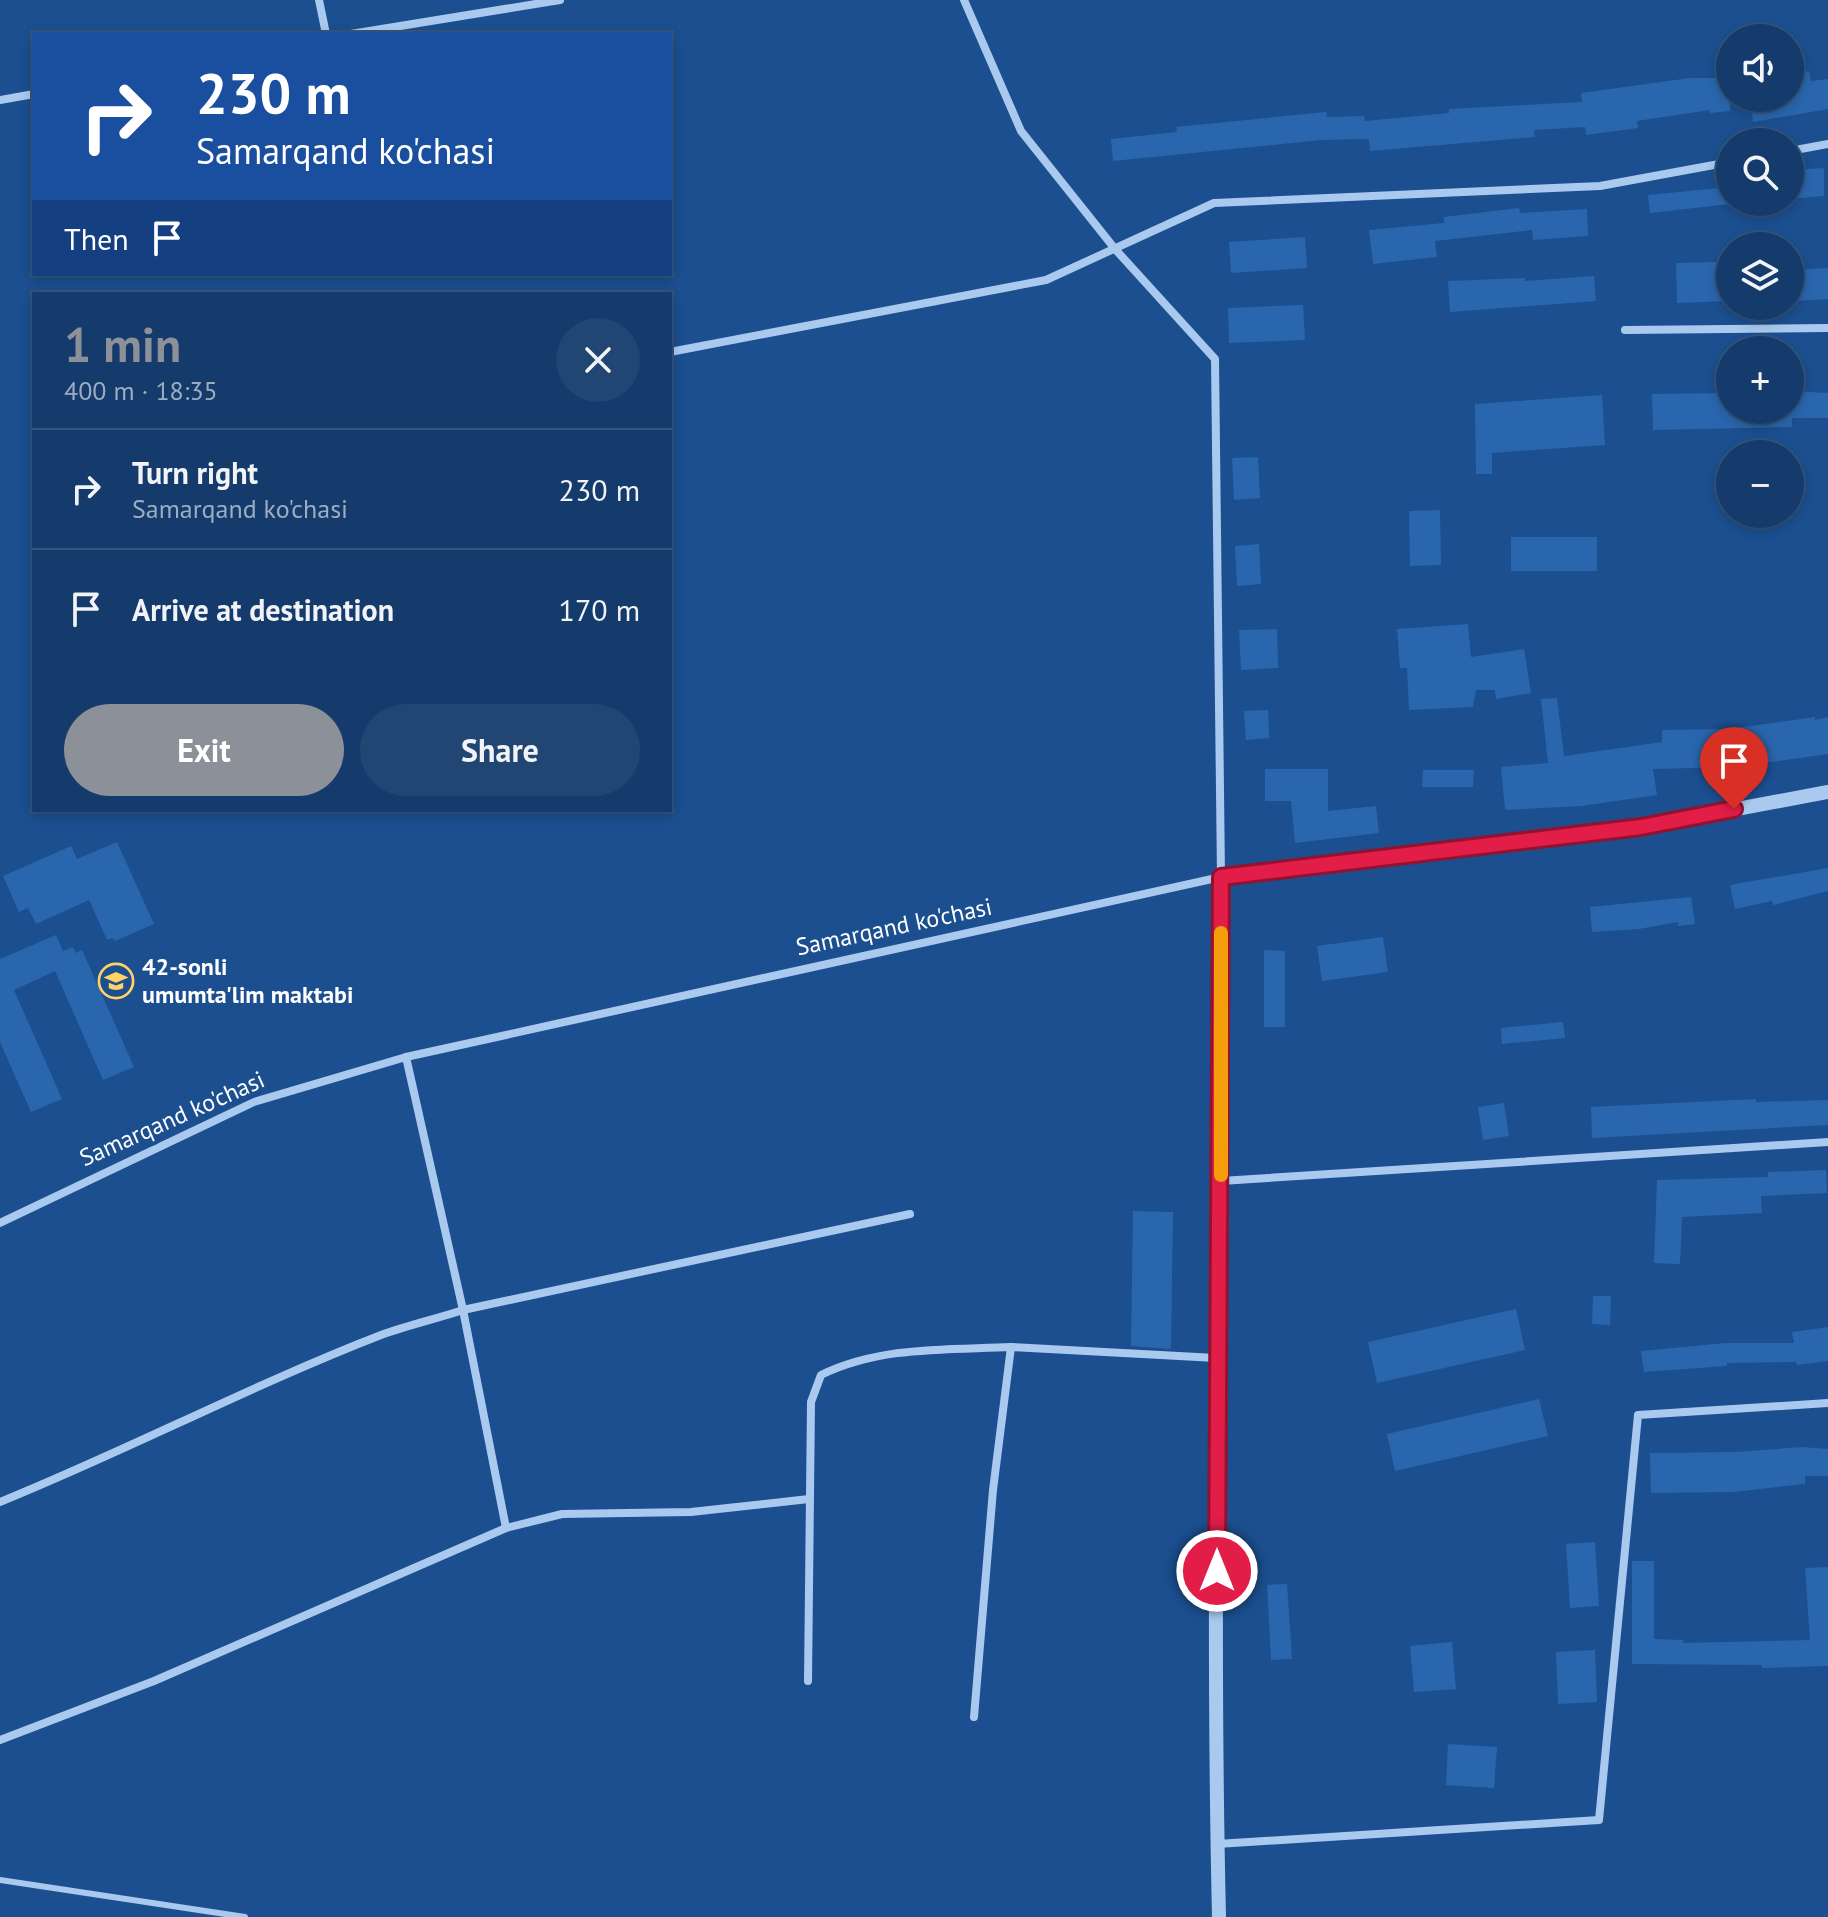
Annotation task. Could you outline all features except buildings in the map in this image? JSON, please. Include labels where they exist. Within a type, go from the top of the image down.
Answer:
[{"type":"street","points":[[319,0],[326,32]]},
{"type":"street","points":[[363,32],[560,0]]},
{"type":"street","points":[[964,0],[1021,131],[1115,249],[1215,359],[1221,877],[1221,1181],[1216,1358],[1219,1917]]},
{"type":"street","points":[[0,100],[32,94]]},
{"type":"street","points":[[1804,148],[1828,144]]},
{"type":"street","points":[[672,352],[1046,280],[1214,203],[1600,186],[1716,165]]},
{"type":"street","points":[[1625,330],[1828,328]]},
{"type":"street","name":"Samarqand ko'chasi","points":[[0,1223],[254,1102],[406,1057],[1221,877],[1641,827],[1828,792]]},
{"type":"street","points":[[406,1057],[463,1310],[506,1528]]},
{"type":"street","points":[[1221,1181],[1828,1142]]},
{"type":"street","points":[[0,1502],[84,1468],[384,1334],[463,1310],[910,1214]]},
{"type":"street","points":[[808,1681],[811,1402],[821,1375],[848,1362],[879,1354],[1011,1347],[1216,1358]]},
{"type":"street","points":[[974,1717],[993,1490],[1011,1347]]},
{"type":"street","points":[[1217,1844],[1599,1820],[1638,1415],[1828,1403]]},
{"type":"street","points":[[0,1740],[154,1681],[506,1528],[562,1514],[691,1512],[809,1499]]},
{"type":"lane","points":[[0,1880],[245,1917]]},
{"type":"slow traffic","points":[[1221,933],[1221,1175]]},
{"type":"place","name":"42-sonli umumta'lim maktabi","points":[[116,981]]},
{"type":"route","points":[[1217,1571],[1221,877],[1641,827],[1734,809]]}]
